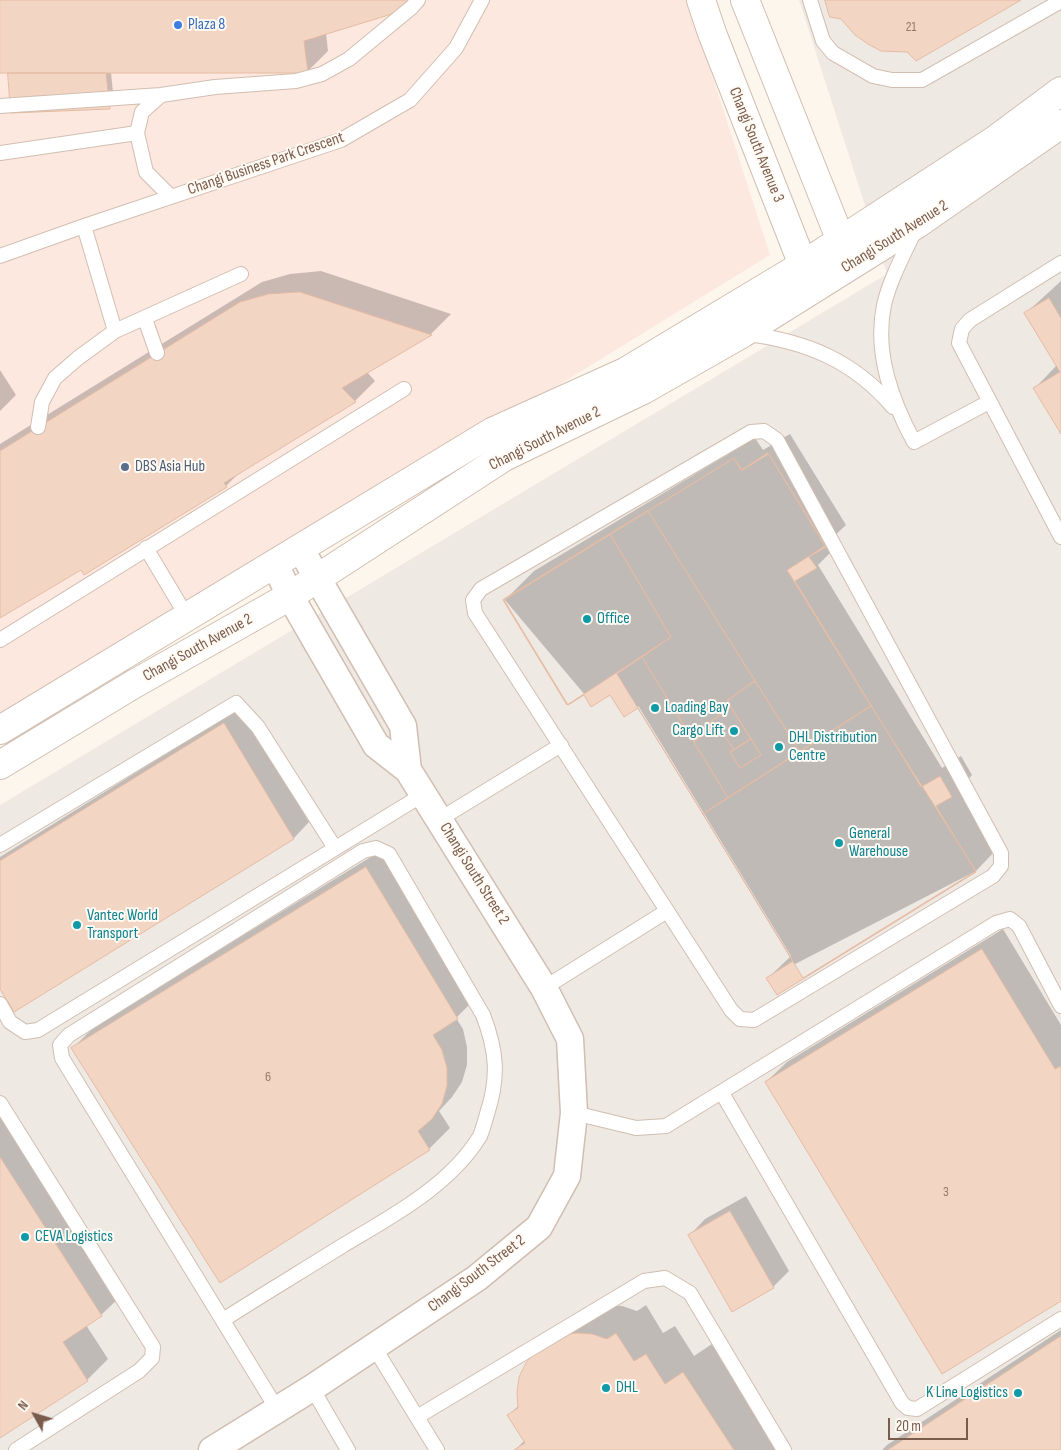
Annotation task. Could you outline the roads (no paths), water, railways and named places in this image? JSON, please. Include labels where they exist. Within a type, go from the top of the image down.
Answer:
[{"type":"street","name":"Changi South Avenue 3","points":[[701,0],[712,33],[809,276]]},
{"type":"street","points":[[745,0],[846,253]]},
{"type":"street","name":"Changi South Avenue 2","points":[[0,730],[186,615],[275,564],[492,432],[625,372],[809,276],[846,253],[1061,91]]},
{"type":"street","name":"Changi South Avenue 2","points":[[846,253],[917,224],[1061,124]]},
{"type":"street","name":"Changi South Avenue 2","points":[[0,765],[134,684],[317,580],[504,457],[643,390],[743,333],[809,276]]},
{"type":"street","name":"Changi South Street 2","points":[[300,548],[403,726],[408,770]]},
{"type":"street","name":"Changi South Street 2","points":[[228,1446],[277,1409],[312,1388],[477,1278],[539,1227],[567,1176],[574,1113],[570,1038],[544,988],[408,770],[376,745],[290,596],[275,564]]},
{"type":"lane","points":[[0,106],[160,95],[215,87],[296,81],[322,74],[348,59],[418,0]]},
{"type":"lane","name":"Changi Business Park Crescent","points":[[0,256],[341,140],[410,100],[456,48],[482,0]]},
{"type":"lane","points":[[810,0],[823,40],[833,53],[873,76],[892,80],[922,80],[1061,1]]},
{"type":"lane","points":[[160,95],[142,112],[137,133],[146,172],[170,197]]},
{"type":"lane","points":[[0,153],[137,133]]},
{"type":"lane","points":[[917,224],[884,305],[882,329],[884,359],[889,385],[900,416],[914,442],[988,402]]},
{"type":"lane","points":[[84,226],[115,331]]},
{"type":"lane","points":[[1061,263],[970,320],[962,329],[959,343],[988,402],[1061,536]]},
{"type":"lane","points":[[38,427],[42,402],[55,378],[78,358],[115,331],[241,274]]},
{"type":"lane","points":[[145,319],[158,353]]},
{"type":"lane","points":[[743,333],[795,343],[840,360],[882,394],[900,416]]},
{"type":"lane","points":[[0,640],[404,390]]},
{"type":"lane","points":[[764,431],[777,440],[1001,853],[1001,866],[993,876],[754,1020],[740,1019],[731,1010],[667,911],[475,613],[473,600],[481,589],[751,432],[764,431]]},
{"type":"lane","points":[[146,548],[186,615]]},
{"type":"lane","points":[[0,845],[236,703],[258,727],[335,848]]},
{"type":"lane","points":[[440,819],[561,745]]},
{"type":"lane","points":[[0,1004],[10,1022],[25,1032],[38,1030],[424,794]]},
{"type":"lane","points":[[223,1320],[390,1217],[439,1182],[464,1157],[481,1134],[495,1090],[496,1066],[493,1038],[483,1015],[389,854],[376,848],[363,851],[69,1035],[60,1045],[62,1058],[277,1409]]},
{"type":"lane","points":[[544,988],[667,911]]},
{"type":"lane","points":[[574,1113],[636,1128],[666,1126],[996,923],[1010,920],[1019,926],[1061,1006]]},
{"type":"lane","points":[[722,1093],[902,1403],[908,1408],[917,1409],[1061,1319]]},
{"type":"lane","points":[[0,1103],[152,1347],[152,1358],[139,1371],[16,1450]]},
{"type":"lane","points":[[417,1417],[644,1281],[665,1278],[690,1293],[784,1450]]},
{"type":"lane","points":[[374,1347],[437,1450]]},
{"type":"lane","points":[[312,1388],[348,1450]]},
{"type":"place","name":"Plaza 8","points":[[178,25]]},
{"type":"place","name":"DBS Asia Hub","points":[[125,467]]},
{"type":"place","name":"Office","points":[[587,619]]},
{"type":"place","name":"Loading Bay","points":[[655,708]]},
{"type":"place","name":"Cargo Lift","points":[[734,731]]},
{"type":"place","name":"DHL Distribution Centre","points":[[779,747]]},
{"type":"place","name":"General Warehouse","points":[[839,843]]},
{"type":"place","name":"Vantec World Transport","points":[[77,925]]},
{"type":"place","name":"CEVA Logistics","points":[[25,1237]]},
{"type":"place","name":"DHL","points":[[606,1388]]},
{"type":"place","name":"K Line Logistics","points":[[1018,1393]]}]
